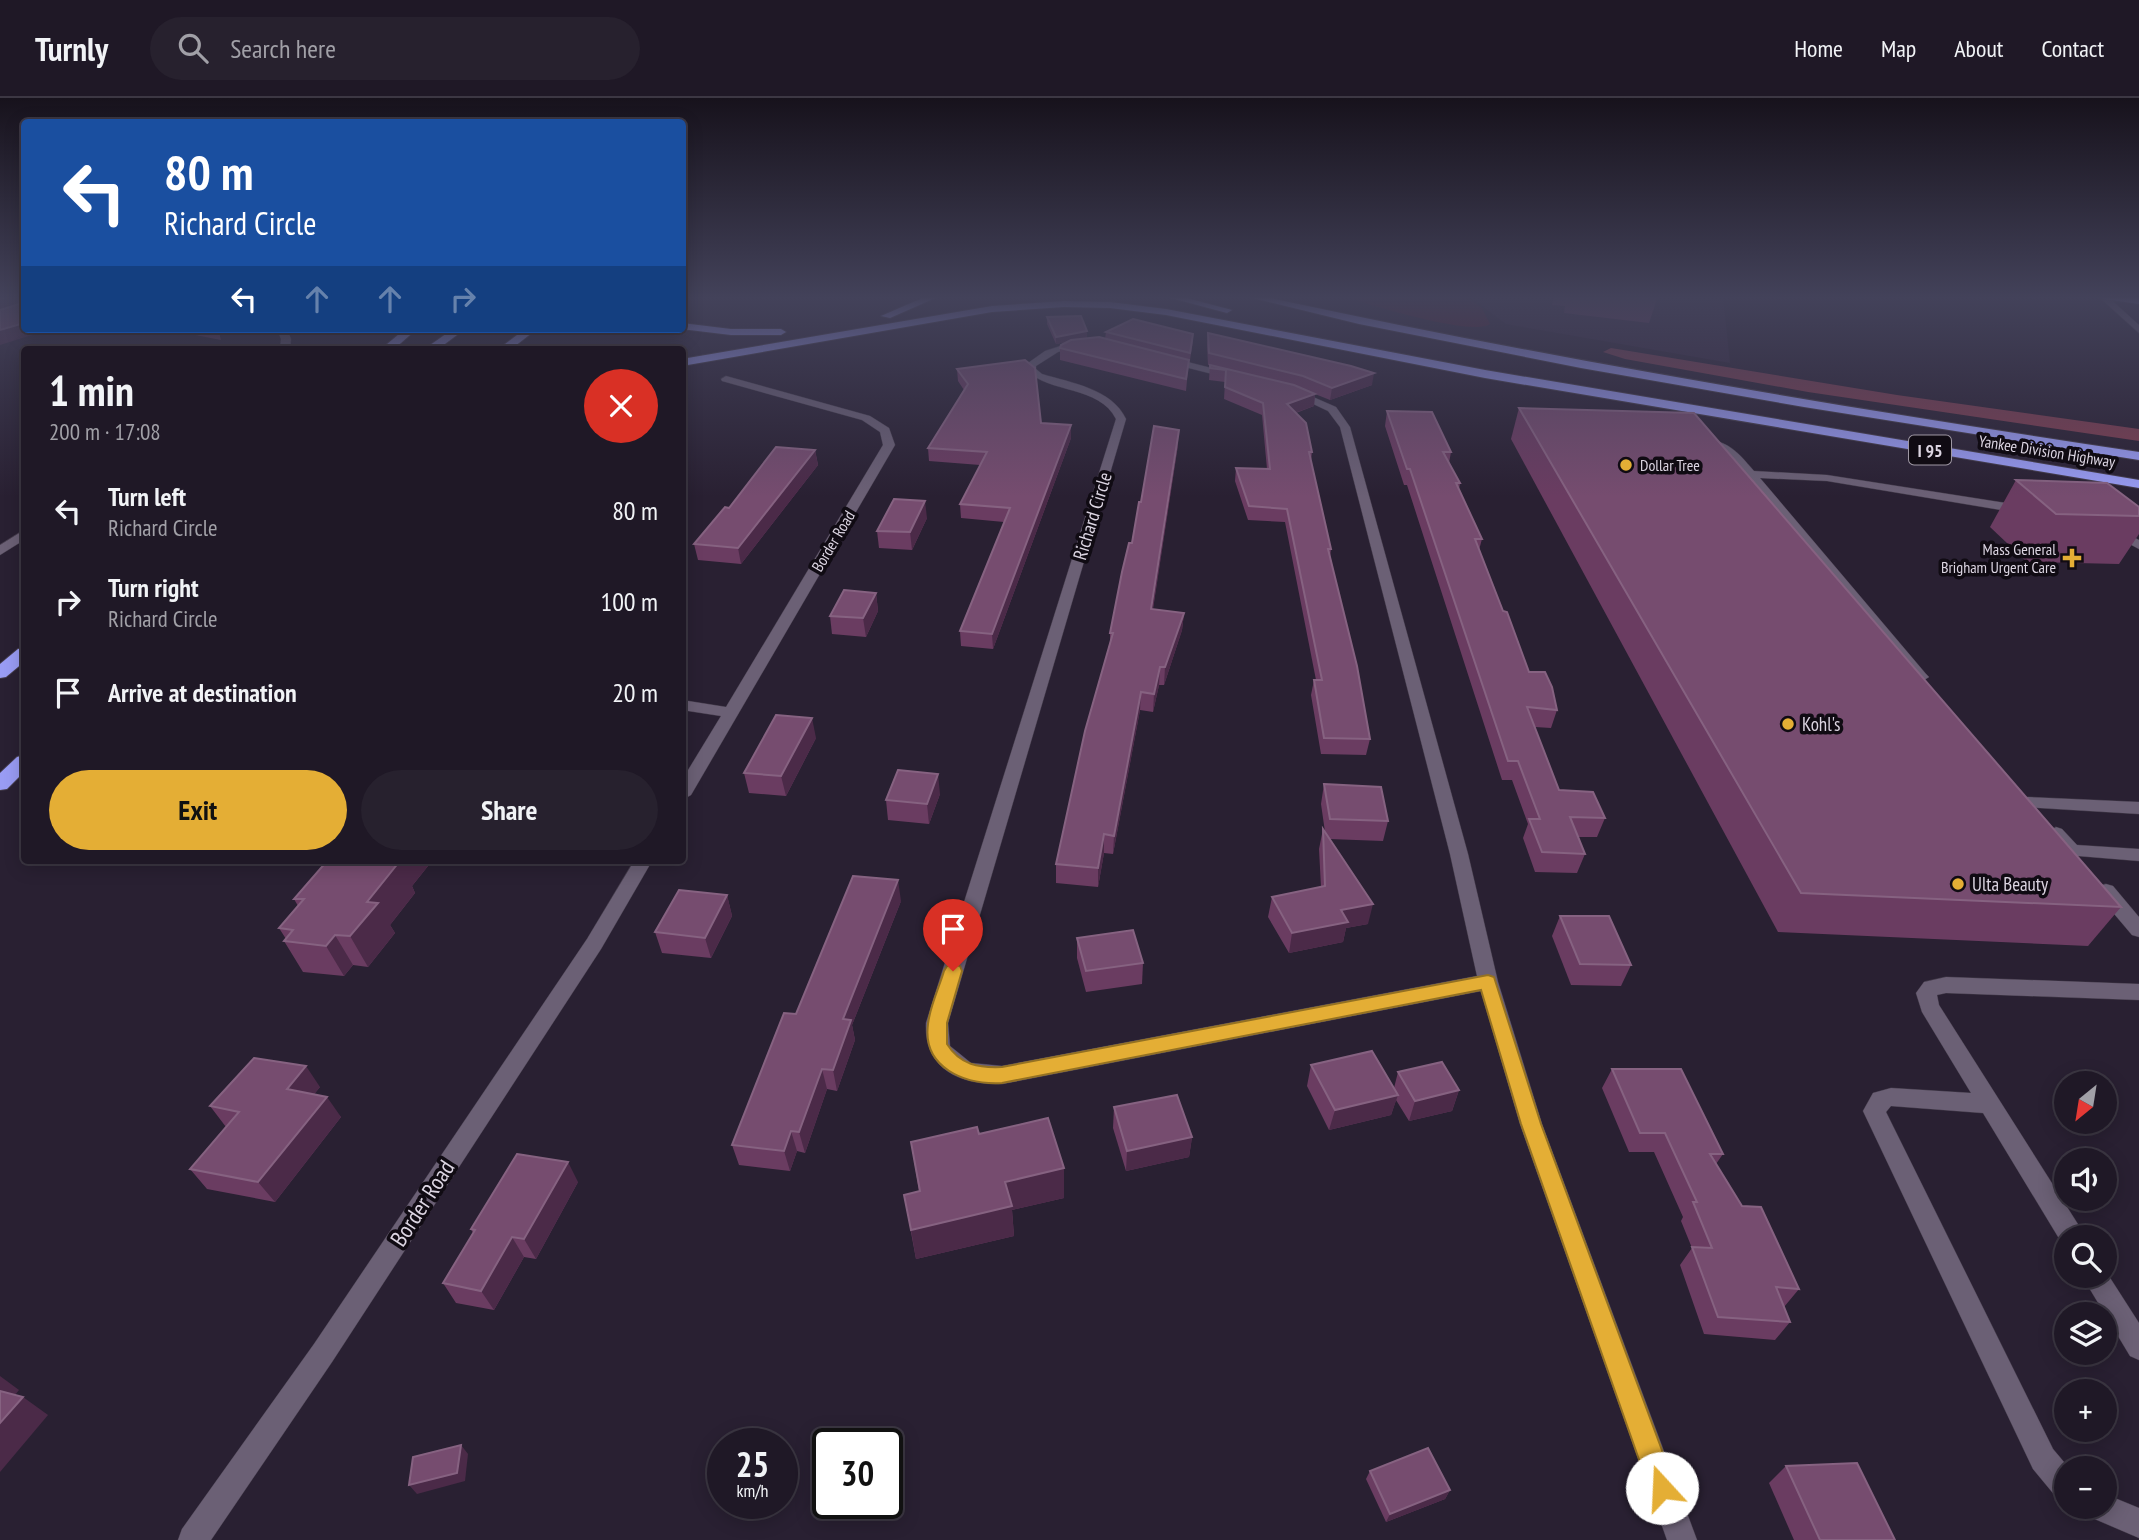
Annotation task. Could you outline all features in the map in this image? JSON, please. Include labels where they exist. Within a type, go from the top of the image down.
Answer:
[{"type":"highway","points":[[1428,363],[1721,414]]},
{"type":"highway","name":"Yankee Division Highway","points":[[1469,363],[1721,414],[2139,484]]},
{"type":"highway","name":"Yankee Division Highway","points":[[1581,363],[1998,435],[2139,454]]},
{"type":"highway","points":[[0,673],[21,656]]},
{"type":"highway","points":[[0,784],[21,764]]},
{"type":"street","name":"Richard Circle","points":[[1034,363],[1031,367],[1039,376],[1104,399],[1118,410],[1121,419],[937,1023],[936,1038],[940,1051],[951,1063],[965,1072],[984,1076],[1002,1075],[1488,982]]},
{"type":"street","points":[[1184,363],[1245,379]]},
{"type":"street","name":"Border Road","points":[[686,788],[887,451],[889,440],[885,430],[866,418],[726,379]]},
{"type":"street","points":[[1271,386],[1324,404],[1338,415],[1345,427],[1459,854],[1488,982],[1531,1124],[1682,1540]]},
{"type":"street","points":[[1682,437],[1725,446],[1930,687]]},
{"type":"street","points":[[1751,474],[1827,478],[2039,512]]},
{"type":"street","points":[[2099,525],[2125,535],[2139,545]]},
{"type":"street","points":[[0,551],[21,536]]},
{"type":"street","points":[[686,706],[731,713]]},
{"type":"street","points":[[2139,808],[2024,798],[2139,930]]},
{"type":"street","points":[[2072,851],[2139,855]]},
{"type":"street","points":[[2101,852],[2139,863]]},
{"type":"street","name":"Border Road","points":[[193,1540],[323,1353],[594,944],[641,864]]},
{"type":"street","points":[[2065,1225],[1926,1002],[1926,993],[1931,988],[1946,985],[2139,992]]},
{"type":"street","points":[[1990,1104],[1891,1097],[1881,1100],[1874,1111],[2043,1458],[2054,1472]]},
{"type":"street","points":[[2103,1288],[2139,1346]]},
{"type":"street","points":[[2117,1514],[2139,1523]]},
{"type":"shaded area","points":[[1649,363],[1704,363],[1897,395],[2139,429],[2139,441],[1808,392]]},
{"type":"building","points":[[1000,363],[1029,363],[1035,368],[1041,423],[1071,425],[992,634],[960,631],[1010,508],[960,504],[987,452],[928,448],[968,384],[957,369]]},
{"type":"building","points":[[1122,363],[1188,363],[1186,379]]},
{"type":"building","points":[[1251,363],[1339,363],[1374,373],[1332,388],[1303,376]]},
{"type":"building","points":[[1210,365],[1294,385],[1315,394],[1287,404],[1306,423],[1312,452],[1309,452],[1331,549],[1328,549],[1357,666],[1370,739],[1324,738],[1314,680],[1322,680],[1287,509],[1249,506],[1236,468],[1270,469],[1263,403],[1225,387],[1226,370],[1210,368]]},
{"type":"building","points":[[1519,408],[1694,413],[2121,907],[1801,893]]},
{"type":"building","points":[[1387,411],[1432,412],[1451,452],[1443,452],[1460,483],[1456,483],[1482,539],[1475,539],[1503,611],[1507,612],[1529,672],[1545,672],[1552,687],[1557,710],[1527,707],[1559,790],[1593,792],[1605,818],[1570,817],[1585,854],[1542,852],[1529,819],[1540,819],[1518,761],[1508,761],[1410,469],[1407,469]]},
{"type":"building","points":[[1154,426],[1179,430],[1151,609],[1184,613],[1165,667],[1160,667],[1154,694],[1141,692],[1114,836],[1104,834],[1098,868],[1056,864],[1085,731],[1113,633],[1110,633],[1122,572],[1141,502]]},
{"type":"building","points":[[776,447],[815,450],[738,548],[694,544],[725,507],[729,508]]},
{"type":"building","points":[[2016,480],[2107,483],[2139,507],[2139,516],[2056,514]]},
{"type":"building","points":[[894,499],[925,501],[910,532],[877,531]]},
{"type":"building","points":[[844,590],[876,593],[863,618],[830,616]]},
{"type":"building","points":[[776,715],[812,718],[781,776],[744,773]]},
{"type":"building","points":[[898,770],[938,774],[927,804],[886,800]]},
{"type":"building","points":[[1324,784],[1381,787],[1388,821],[1330,819]]},
{"type":"building","points":[[1323,829],[1373,904],[1341,910],[1348,922],[1292,933],[1272,897],[1325,886]]},
{"type":"building","points":[[324,864],[397,864],[367,902],[378,903],[350,936],[335,935],[326,946],[284,941],[293,930],[279,928],[304,899],[294,899]]},
{"type":"building","points":[[853,876],[898,880],[843,1019],[851,1020],[833,1070],[822,1069],[799,1132],[791,1131],[784,1151],[732,1145],[784,1013],[796,1014]]},
{"type":"building","points":[[679,890],[727,895],[705,938],[655,932]]},
{"type":"building","points":[[1560,916],[1609,916],[1631,965],[1580,964]]},
{"type":"building","points":[[1133,930],[1143,963],[1086,971],[1077,938]]},
{"type":"building","points":[[1372,1051],[1398,1095],[1335,1110],[1311,1065]]},
{"type":"building","points":[[254,1058],[306,1066],[287,1089],[327,1097],[258,1182],[190,1169],[239,1112],[210,1106]]},
{"type":"building","points":[[1442,1062],[1459,1090],[1415,1101],[1398,1072]]},
{"type":"building","points":[[1612,1069],[1681,1069],[1723,1154],[1710,1154],[1742,1206],[1761,1207],[1799,1289],[1776,1287],[1790,1322],[1718,1317],[1692,1247],[1712,1248],[1693,1202],[1697,1202],[1665,1133],[1640,1133]]},
{"type":"building","points":[[1177,1095],[1192,1137],[1127,1151],[1114,1107]]},
{"type":"building","points":[[1048,1118],[1064,1168],[1005,1182],[1012,1206],[911,1230],[904,1195],[920,1191],[911,1142],[977,1127],[979,1134]]},
{"type":"building","points":[[517,1154],[568,1162],[524,1239],[512,1237],[481,1291],[443,1283],[475,1230],[471,1229]]},
{"type":"building","points":[[0,1391],[23,1397],[0,1423]]},
{"type":"building","points":[[461,1445],[457,1473],[409,1485],[413,1457]]},
{"type":"building","points":[[1428,1448],[1450,1490],[1390,1514],[1370,1471]]},
{"type":"building","points":[[1857,1463],[1895,1540],[1820,1540],[1786,1466]]},
{"type":"place","name":"Dollar Tree","points":[[1626,465]]},
{"type":"place","name":"Mass General Brigham Urgent Care","points":[[2072,558]]},
{"type":"place","name":"Kohl's","points":[[1788,724]]},
{"type":"place","name":"Ulta Beauty","points":[[1958,884]]},
{"type":"route","points":[[953,971],[937,1023],[937,1045],[945,1058],[958,1068],[984,1076],[1002,1075],[1488,982],[1531,1124],[1662,1488]]}]
